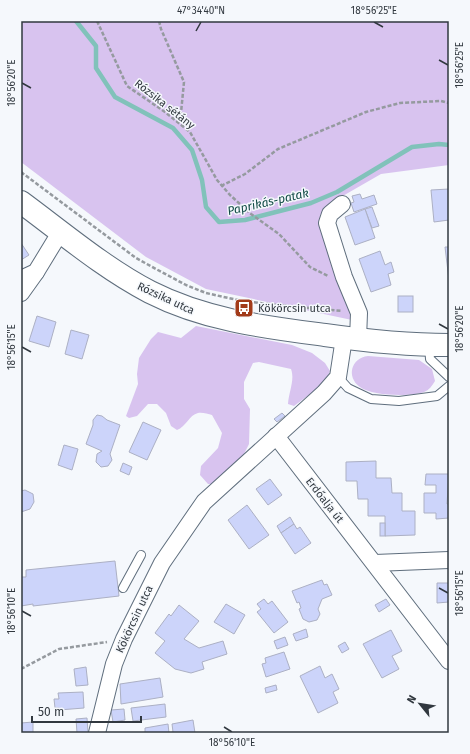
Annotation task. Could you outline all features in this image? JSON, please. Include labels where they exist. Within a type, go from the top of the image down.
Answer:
[{"type":"main road","name":"Rózsika utca","points":[[21,202],[121,276],[179,306],[199,313],[239,323],[351,339],[439,345]]},
{"type":"street","points":[[338,378],[358,313],[344,277],[327,223],[330,214],[342,204]]},
{"type":"street","points":[[21,293],[61,232]]},
{"type":"street","points":[[21,278],[36,272]]},
{"type":"street","name":"Kökörcsin utca","points":[[97,733],[114,664],[124,639],[159,568],[204,502],[324,393],[338,378]]},
{"type":"street","name":"Erdőalja út","points":[[276,436],[449,661]]},
{"type":"street","points":[[375,563],[449,560]]},
{"type":"lane","points":[[439,345],[430,359],[449,377]]},
{"type":"lane","points":[[338,378],[348,388],[370,399],[399,401],[437,396],[449,386]]},
{"type":"lane","points":[[123,588],[141,555]]},
{"type":"path","name":"Rózsika sétány","points":[[97,21],[127,86],[151,101],[192,135],[221,186],[250,214],[279,234],[310,267],[322,274],[344,277]]},
{"type":"path","points":[[159,21],[184,82],[180,124]]},
{"type":"path","points":[[221,186],[245,174],[278,149],[366,112],[400,103],[441,101],[449,103]]},
{"type":"path","points":[[21,172],[136,258],[186,285],[206,293],[242,301],[327,310]]},
{"type":"path","points":[[242,301],[244,308]]},
{"type":"path","points":[[276,313],[278,305]]},
{"type":"path","points":[[21,669],[59,649],[124,639]]},
{"type":"shaded area","points":[[21,21],[449,21],[449,165],[381,174],[341,197],[320,215],[352,320],[206,289],[146,257],[21,162]]},
{"type":"shaded area","points":[[196,326],[292,345],[312,353],[325,363],[330,371],[325,383],[294,406],[288,404],[292,381],[291,369],[259,362],[253,363],[244,382],[244,399],[250,409],[249,444],[241,460],[214,484],[208,484],[200,475],[201,466],[218,448],[222,433],[212,415],[201,413],[195,414],[177,430],[171,426],[166,413],[157,404],[148,404],[137,416],[129,418],[126,416],[138,384],[137,374],[139,358],[151,339],[158,332],[181,338]]},
{"type":"shaded area","points":[[368,356],[419,360],[432,369],[435,381],[427,390],[418,394],[391,395],[366,390],[356,383],[353,378],[352,368],[354,364],[362,357]]},
{"type":"building","points":[[449,189],[449,220],[434,222],[431,190]]},
{"type":"building","points":[[360,194],[362,199],[374,195],[377,204],[354,212],[351,203],[354,202],[352,196]]},
{"type":"building","points":[[372,207],[379,226],[372,228],[365,209]]},
{"type":"building","points":[[365,209],[375,238],[355,245],[345,217]]},
{"type":"building","points":[[21,243],[29,255],[21,260]]},
{"type":"building","points":[[445,247],[449,247],[449,280]]},
{"type":"building","points":[[380,251],[385,265],[391,262],[394,272],[388,274],[391,285],[371,292],[359,259]]},
{"type":"building","points":[[398,296],[413,296],[413,312],[398,312]]},
{"type":"building","points":[[37,316],[56,322],[49,347],[29,341]]},
{"type":"building","points":[[71,330],[89,335],[82,359],[65,354]]},
{"type":"building","points":[[282,413],[285,416],[277,422],[274,419]]},
{"type":"building","points":[[97,415],[120,425],[110,454],[112,460],[108,466],[101,467],[96,462],[97,454],[102,451],[86,444],[93,425],[93,420]]},
{"type":"building","points":[[143,422],[161,430],[147,460],[129,452]]},
{"type":"building","points":[[64,445],[78,449],[72,470],[58,465]]},
{"type":"building","points":[[376,461],[376,478],[391,478],[392,493],[402,493],[402,511],[415,511],[415,535],[385,536],[385,516],[368,516],[368,499],[358,499],[357,481],[346,481],[346,462]]},
{"type":"building","points":[[123,463],[132,467],[129,475],[120,471]]},
{"type":"building","points":[[426,474],[449,474],[447,504],[449,504],[449,518],[436,519],[436,513],[424,513],[424,493],[436,493],[436,485],[425,485]]},
{"type":"building","points":[[270,479],[282,495],[268,505],[256,489]]},
{"type":"building","points":[[25,490],[33,494],[34,502],[30,509],[21,512],[21,491]]},
{"type":"building","points":[[247,505],[269,535],[249,549],[228,520]]},
{"type":"building","points":[[290,517],[294,524],[281,533],[277,526]]},
{"type":"building","points":[[380,523],[385,523],[385,536],[380,536]]},
{"type":"building","points":[[294,524],[297,529],[300,527],[311,543],[295,554],[281,533]]},
{"type":"building","points":[[115,561],[119,596],[33,606],[33,604],[21,606],[21,577],[26,577],[26,570]]},
{"type":"building","points":[[322,580],[324,585],[327,584],[332,595],[322,599],[318,609],[320,614],[317,620],[309,622],[303,619],[299,609],[301,608],[299,602],[297,603],[292,591]]},
{"type":"building","points":[[437,583],[449,583],[449,602],[437,603]]},
{"type":"building","points":[[264,599],[268,604],[272,601],[288,622],[274,633],[257,612],[261,609],[257,604]]},
{"type":"building","points":[[386,599],[390,605],[379,612],[375,605]]},
{"type":"building","points":[[226,604],[245,615],[234,634],[214,622]]},
{"type":"building","points":[[179,605],[199,621],[184,639],[199,648],[223,641],[227,654],[202,662],[204,669],[191,673],[175,669],[155,653],[165,641],[155,633],[169,614],[171,616]]},
{"type":"building","points":[[306,629],[308,637],[296,641],[293,634]]},
{"type":"building","points":[[391,630],[402,651],[392,656],[399,669],[382,678],[363,644]]},
{"type":"building","points":[[285,637],[288,645],[277,649],[274,641]]},
{"type":"building","points":[[345,642],[349,649],[342,653],[338,646]]},
{"type":"building","points":[[284,652],[290,669],[266,677],[262,664],[266,663],[265,658]]},
{"type":"building","points":[[320,666],[325,678],[332,674],[339,689],[333,692],[338,703],[318,713],[300,676]]},
{"type":"building","points":[[86,667],[88,685],[76,686],[74,669]]},
{"type":"building","points":[[160,678],[163,697],[121,704],[120,684]]},
{"type":"building","points":[[276,685],[277,690],[266,693],[265,688]]},
{"type":"building","points":[[83,692],[84,708],[59,710],[59,708],[55,708],[54,699],[59,699],[58,693]]},
{"type":"building","points":[[165,704],[166,717],[133,721],[131,708]]},
{"type":"building","points":[[124,709],[125,720],[113,722],[111,710]]},
{"type":"building","points":[[87,718],[88,733],[77,733],[76,719]]},
{"type":"building","points":[[193,720],[195,733],[169,733],[173,732],[172,724]]},
{"type":"building","points":[[33,722],[33,733],[21,733],[21,723]]},
{"type":"building","points":[[168,724],[169,733],[145,733],[145,728]]},
{"type":"waterway","name":"Paprikás-patak","points":[[76,21],[96,46],[96,68],[115,97],[173,128],[192,150],[202,180],[206,207],[219,222],[245,220],[311,203],[337,192],[412,147],[439,144],[449,145]]},
{"type":"place","name":"Kökörcsin utca","points":[[244,308]]}]
